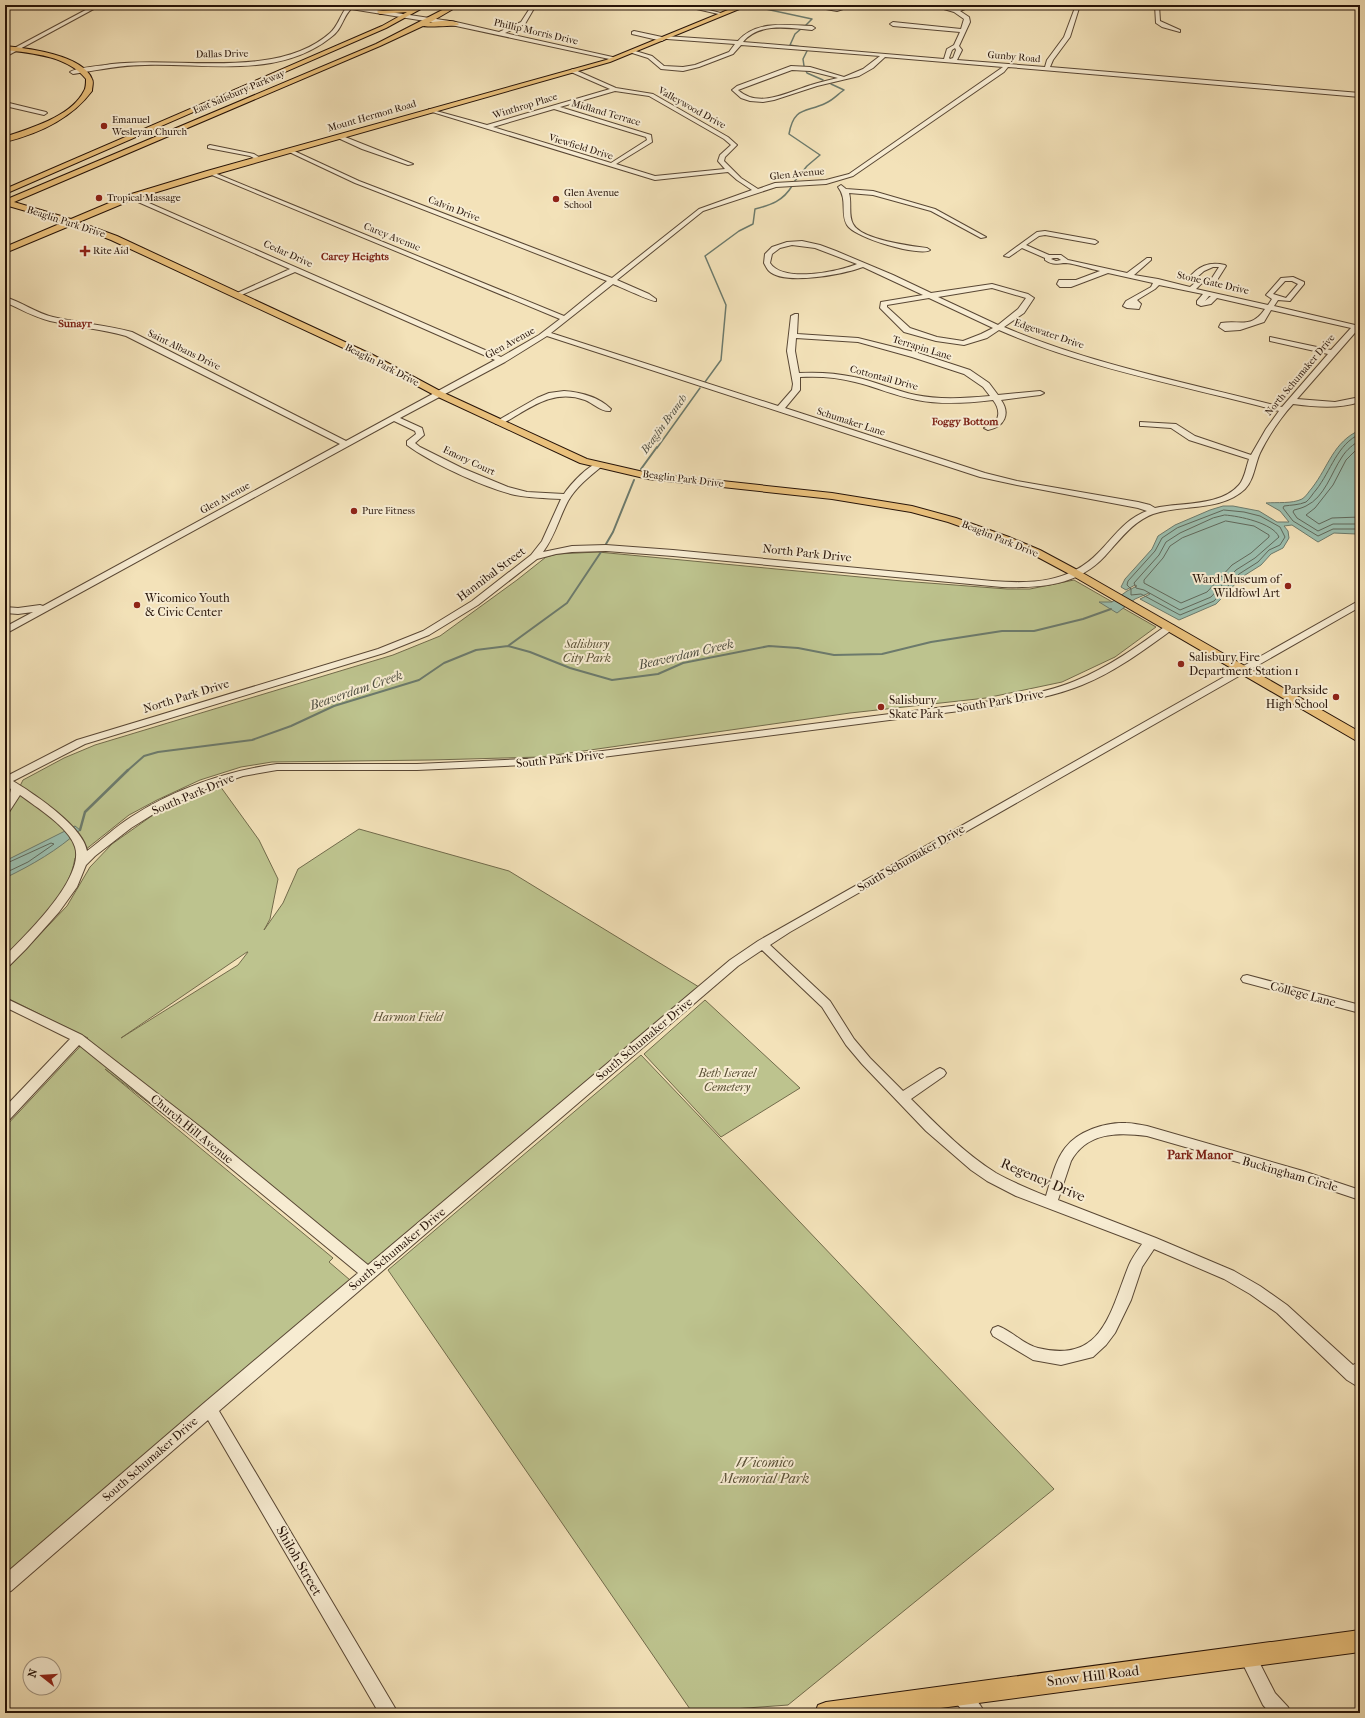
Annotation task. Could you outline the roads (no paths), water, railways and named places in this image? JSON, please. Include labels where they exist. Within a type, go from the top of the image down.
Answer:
[{"type":"main road","name":"East Salisbury Parkway","points":[[5,205],[410,30],[457,5]]},
{"type":"main road","name":"Mount Hermon Road","points":[[5,250],[131,198],[210,173],[573,71],[632,52],[665,38],[712,14],[723,14],[746,5]]},
{"type":"main road","points":[[380,12],[404,11],[424,6]]},
{"type":"main road","name":"East Salisbury Parkway","points":[[5,192],[384,27],[424,6]]},
{"type":"main road","points":[[449,10],[444,18],[456,24]]},
{"type":"main road","points":[[712,14],[733,10]]},
{"type":"main road","points":[[380,12],[390,15],[392,18],[384,27]]},
{"type":"main road","points":[[410,30],[434,24],[456,24]]},
{"type":"main road","points":[[5,48],[56,57],[72,63],[83,71],[88,77],[89,85],[86,95],[77,105],[54,120],[5,140]]},
{"type":"main road","points":[[5,205],[6,200],[10,195],[38,178]]},
{"type":"main road","points":[[30,210],[26,202],[28,196],[58,181]]},
{"type":"main road","points":[[5,189],[21,185]]},
{"type":"main road","name":"Beaglin Park Drive","points":[[5,205],[56,217],[94,230],[370,357],[439,394],[499,422],[572,456],[598,465],[663,478],[832,496],[912,509],[952,520],[1005,539],[1036,552],[1115,595],[1360,737]]},
{"type":"main road","points":[[56,217],[77,216],[99,210]]},
{"type":"main road","points":[[53,230],[60,222],[56,217]]},
{"type":"main road","points":[[31,240],[57,230],[76,228],[94,230]]},
{"type":"main road","name":"Snow Hill Road","points":[[826,1713],[1360,1641]]},
{"type":"street","points":[[5,55],[99,5]]},
{"type":"street","name":"Phillip Morris Drive","points":[[336,5],[431,19],[614,58]]},
{"type":"street","points":[[681,5],[712,14]]},
{"type":"street","points":[[806,5],[837,10],[853,5]]},
{"type":"street","points":[[956,11],[973,5]]},
{"type":"street","points":[[1046,68],[1050,60],[1067,38],[1078,5]]},
{"type":"street","points":[[1158,5],[1158,22],[1178,31]]},
{"type":"street","points":[[500,33],[523,23],[534,6]]},
{"type":"street","points":[[939,6],[956,11],[967,18],[956,46],[959,50],[955,59],[949,61]]},
{"type":"street","name":"Dallas Drive","points":[[73,72],[135,64],[230,64],[280,58],[309,49],[330,36],[338,27],[346,11],[350,7]]},
{"type":"street","points":[[893,24],[963,31]]},
{"type":"street","points":[[632,52],[650,57],[663,68],[683,69],[693,67],[733,51],[751,32],[764,27],[791,26],[812,28]]},
{"type":"street","name":"Gunby Road","points":[[634,32],[665,38],[1046,68],[1360,95]]},
{"type":"street","points":[[843,78],[810,69],[791,68],[739,87],[735,90],[748,98],[771,100],[817,84],[843,78],[868,69],[884,55]]},
{"type":"street","name":"Glen Avenue","points":[[7,627],[50,606],[548,334],[697,213],[714,205],[778,185],[833,181],[847,177],[1002,71],[1007,65]]},
{"type":"street","name":"Valleywood Drive","points":[[573,71],[615,89],[651,95],[726,138],[734,145],[722,156],[721,161],[729,170]]},
{"type":"street","name":"Winthrop Place","points":[[487,127],[615,89]]},
{"type":"street","points":[[5,104],[44,113]]},
{"type":"street","name":"Midland Terrace","points":[[554,107],[649,136],[650,141],[645,145],[611,165]]},
{"type":"street","name":"Viewfield Drive","points":[[432,110],[643,175],[660,178],[729,170]]},
{"type":"street","points":[[340,137],[364,148],[410,164]]},
{"type":"street","points":[[210,147],[252,155],[259,159]]},
{"type":"street","name":"Calvin Drive","points":[[290,151],[357,182],[613,281],[647,295],[654,300]]},
{"type":"street","points":[[729,170],[757,191]]},
{"type":"street","name":"Carey Avenue","points":[[210,173],[566,319]]},
{"type":"street","points":[[833,181],[845,191],[873,193],[934,210],[983,236]]},
{"type":"street","points":[[845,191],[849,223],[856,231],[869,238],[911,248],[927,250]]},
{"type":"street","name":"Cedar Drive","points":[[131,198],[502,360]]},
{"type":"street","points":[[1007,256],[1037,234],[1045,233],[1095,242]]},
{"type":"street","name":"Edgewater Drive","points":[[863,264],[848,270],[802,277],[774,272],[768,266],[768,256],[770,252],[778,247],[801,243],[818,246],[881,270],[932,296],[1000,327],[1049,346],[1285,410]]},
{"type":"street","name":"Stone Gate Drive","points":[[1022,246],[1049,257],[1048,259],[1052,262],[1064,261],[1108,270],[1269,307],[1358,325]]},
{"type":"street","points":[[1129,275],[1149,259]]},
{"type":"street","points":[[237,295],[296,269]]},
{"type":"street","points":[[1075,282],[1091,279],[1108,270]]},
{"type":"street","points":[[1133,299],[1153,288],[1158,281]]},
{"type":"street","points":[[1192,289],[1200,281]]},
{"type":"street","points":[[992,286],[1026,295],[1030,298],[1021,311],[1000,327],[984,336],[964,343],[936,339],[908,330],[884,308],[883,303],[992,286]]},
{"type":"street","points":[[1208,293],[1200,301],[1201,304],[1209,303],[1216,295]]},
{"type":"street","points":[[1240,326],[1261,320],[1276,298]]},
{"type":"street","name":"Saint Albans Drive","points":[[5,299],[33,313],[51,319],[107,328],[129,334],[346,444]]},
{"type":"street","points":[[779,410],[790,398],[797,387],[797,378],[791,351],[795,316]]},
{"type":"street","name":"North Schumaker Drive","points":[[1077,574],[1090,566],[1119,532],[1142,516],[1153,511],[1228,497],[1243,486],[1250,472],[1254,458],[1271,427],[1358,325]]},
{"type":"street","name":"Schumaker Lane","points":[[548,334],[983,475],[1016,483],[1143,506],[1153,511]]},
{"type":"street","name":"Terrapin Lane","points":[[792,336],[858,340],[967,372],[986,384],[1000,404],[1003,412],[1002,417],[993,427],[988,428]]},
{"type":"street","points":[[1274,339],[1333,353]]},
{"type":"street","name":"Cottontail Drive","points":[[796,375],[837,376],[854,379],[904,395],[926,399],[966,400],[1040,393]]},
{"type":"street","points":[[770,407],[797,387]]},
{"type":"street","points":[[499,422],[544,397],[557,392],[572,392],[580,394],[607,409]]},
{"type":"street","points":[[1292,401],[1332,405],[1352,402],[1360,399]]},
{"type":"street","name":"Emory Court","points":[[394,418],[419,430],[420,435],[410,443],[437,459],[513,492],[566,497]]},
{"type":"street","points":[[1143,424],[1173,426],[1192,438],[1254,458]]},
{"type":"street","name":"Hannibal Street","points":[[381,651],[426,633],[475,603],[534,557],[546,542],[566,497],[581,479],[598,465]]},
{"type":"street","name":"North Park Drive","points":[[534,557],[555,551],[595,547],[673,553],[1001,585],[1043,582],[1077,574]]},
{"type":"street","name":"South Schumaker Drive","points":[[5,1585],[209,1408],[734,963],[762,944],[1360,603]]},
{"type":"street","points":[[5,610],[28,611],[50,606]]},
{"type":"street","name":"South Park Drive","points":[[5,963],[58,907],[74,882],[82,862],[122,829],[147,813],[212,783],[255,770],[277,767],[417,767],[548,761],[998,703],[1057,690],[1089,679],[1128,657],[1170,627]]},
{"type":"street","name":"North Park Drive","points":[[5,781],[81,742],[381,651]]},
{"type":"street","points":[[5,781],[17,788],[64,823],[77,839],[81,847],[82,862]]},
{"type":"street","points":[[5,810],[14,798],[17,788]]},
{"type":"street","name":"Regency Drive","points":[[762,944],[793,971],[826,1004],[850,1042],[866,1062],[931,1127],[976,1166],[992,1177],[1021,1192],[1151,1242],[1229,1275],[1255,1290],[1282,1309],[1357,1375]]},
{"type":"street","name":"College Lane","points":[[1247,979],[1360,1010]]},
{"type":"street","name":"Church Hill Avenue","points":[[5,1002],[78,1038],[198,1133],[368,1273]]},
{"type":"street","points":[[5,1115],[78,1038]]},
{"type":"street","points":[[902,1098],[940,1073]]},
{"type":"street","name":"Buckingham Circle","points":[[1050,1202],[1070,1151],[1081,1140],[1105,1130],[1125,1128],[1147,1131],[1303,1176],[1360,1195]]},
{"type":"street","points":[[998,1332],[1034,1354],[1061,1359],[1088,1352],[1101,1342],[1110,1329],[1124,1300],[1136,1265],[1151,1242]]},
{"type":"street","name":"Shiloh Street","points":[[209,1408],[388,1713]]},
{"type":"street","points":[[1247,1656],[1269,1699],[1282,1713]]},
{"type":"street","points":[[959,1694],[976,1713]]},
{"type":"water","points":[[1360,430],[1360,532],[1356,534],[1334,533],[1318,542],[1292,525],[1284,526],[1288,531],[1289,538],[1283,548],[1271,554],[1261,565],[1242,577],[1216,604],[1179,620],[1140,599],[1150,594],[1149,593],[1135,599],[1117,613],[1099,602],[1112,602],[1137,586],[1135,585],[1126,590],[1121,587],[1125,579],[1152,549],[1158,536],[1175,525],[1210,510],[1223,506],[1233,506],[1259,511],[1277,522],[1289,522],[1280,511],[1266,503],[1298,501],[1303,498],[1318,480],[1337,448],[1351,435]]},
{"type":"water","points":[[75,826],[80,830],[54,851],[5,878],[5,861]]},
{"type":"waterway","name":"Beaglin Branch","points":[[751,6],[812,19],[806,25]]},
{"type":"waterway","name":"Beaglin Branch","points":[[802,28],[795,34],[790,45],[806,48]]},
{"type":"waterway","name":"Beaglin Branch","points":[[804,66],[803,59],[807,51]]},
{"type":"waterway","name":"Beaglin Branch","points":[[805,69],[807,73],[823,80]]},
{"type":"waterway","name":"Beaglin Branch","points":[[794,182],[807,166],[820,155],[789,134],[791,125],[794,119],[802,112],[829,102],[844,90],[831,84]]},
{"type":"waterway","name":"Beaglin Branch","points":[[705,382],[721,360],[726,305],[705,256],[739,231],[753,224],[755,209],[781,199],[792,186]]},
{"type":"waterway","name":"Beaglin Branch","points":[[657,448],[700,388]]},
{"type":"waterway","name":"Beaglin Branch","points":[[641,469],[657,447]]},
{"type":"waterway","name":"Beaglin Branch","points":[[606,544],[613,532],[634,480]]},
{"type":"waterway","name":"Beaglin Branch","points":[[508,646],[567,603],[601,552]]},
{"type":"waterway","name":"Beaverdam Creek","points":[[508,646],[530,652],[570,668],[612,680],[658,674],[683,663],[769,646],[798,648],[834,655],[882,654],[931,642],[1002,631],[1034,631],[1083,619],[1111,609]]},
{"type":"waterway","name":"Beaverdam Creek","points":[[127,771],[144,756],[158,752],[252,740],[291,726],[334,706],[419,680],[444,663],[476,650],[508,646]]},
{"type":"waterway","name":"Beaverdam Creek","points":[[80,830],[85,812],[128,770]]},
{"type":"place","name":"Emanuel Wesleyan Church","points":[[104,126]]},
{"type":"place","name":"Tropical Massage","points":[[99,198]]},
{"type":"place","name":"Glen Avenue School","points":[[556,199]]},
{"type":"place","name":"Rite Aid","points":[[85,251]]},
{"type":"place","name":"Pure Fitness","points":[[354,511]]},
{"type":"place","name":"Ward Museum of Wildfowl Art","points":[[1288,586]]},
{"type":"place","name":"Wicomico Youth & Civic Center","points":[[137,605]]},
{"type":"place","name":"Salisbury Fire Department Station 1","points":[[1181,664]]},
{"type":"place","name":"Parkside High School","points":[[1336,697]]},
{"type":"place","name":"Salisbury Skate Park","points":[[881,707]]},
{"type":"district","name":"Carey Heights","points":[[355,256]]},
{"type":"district","name":"Sunayr","points":[[75,323]]},
{"type":"district","name":"Foggy Bottom","points":[[965,421]]},
{"type":"district","name":"Park Manor","points":[[1200,1154]]},
{"type":"park label","name":"Salisbury City Park","points":[[587,651]]},
{"type":"park label","name":"Harmon Field","points":[[408,1017]]},
{"type":"park label","name":"Beth Iserael Cemetery","points":[[727,1080]]},
{"type":"park label","name":"Wicomico Memorial Park","points":[[765,1470]]}]
